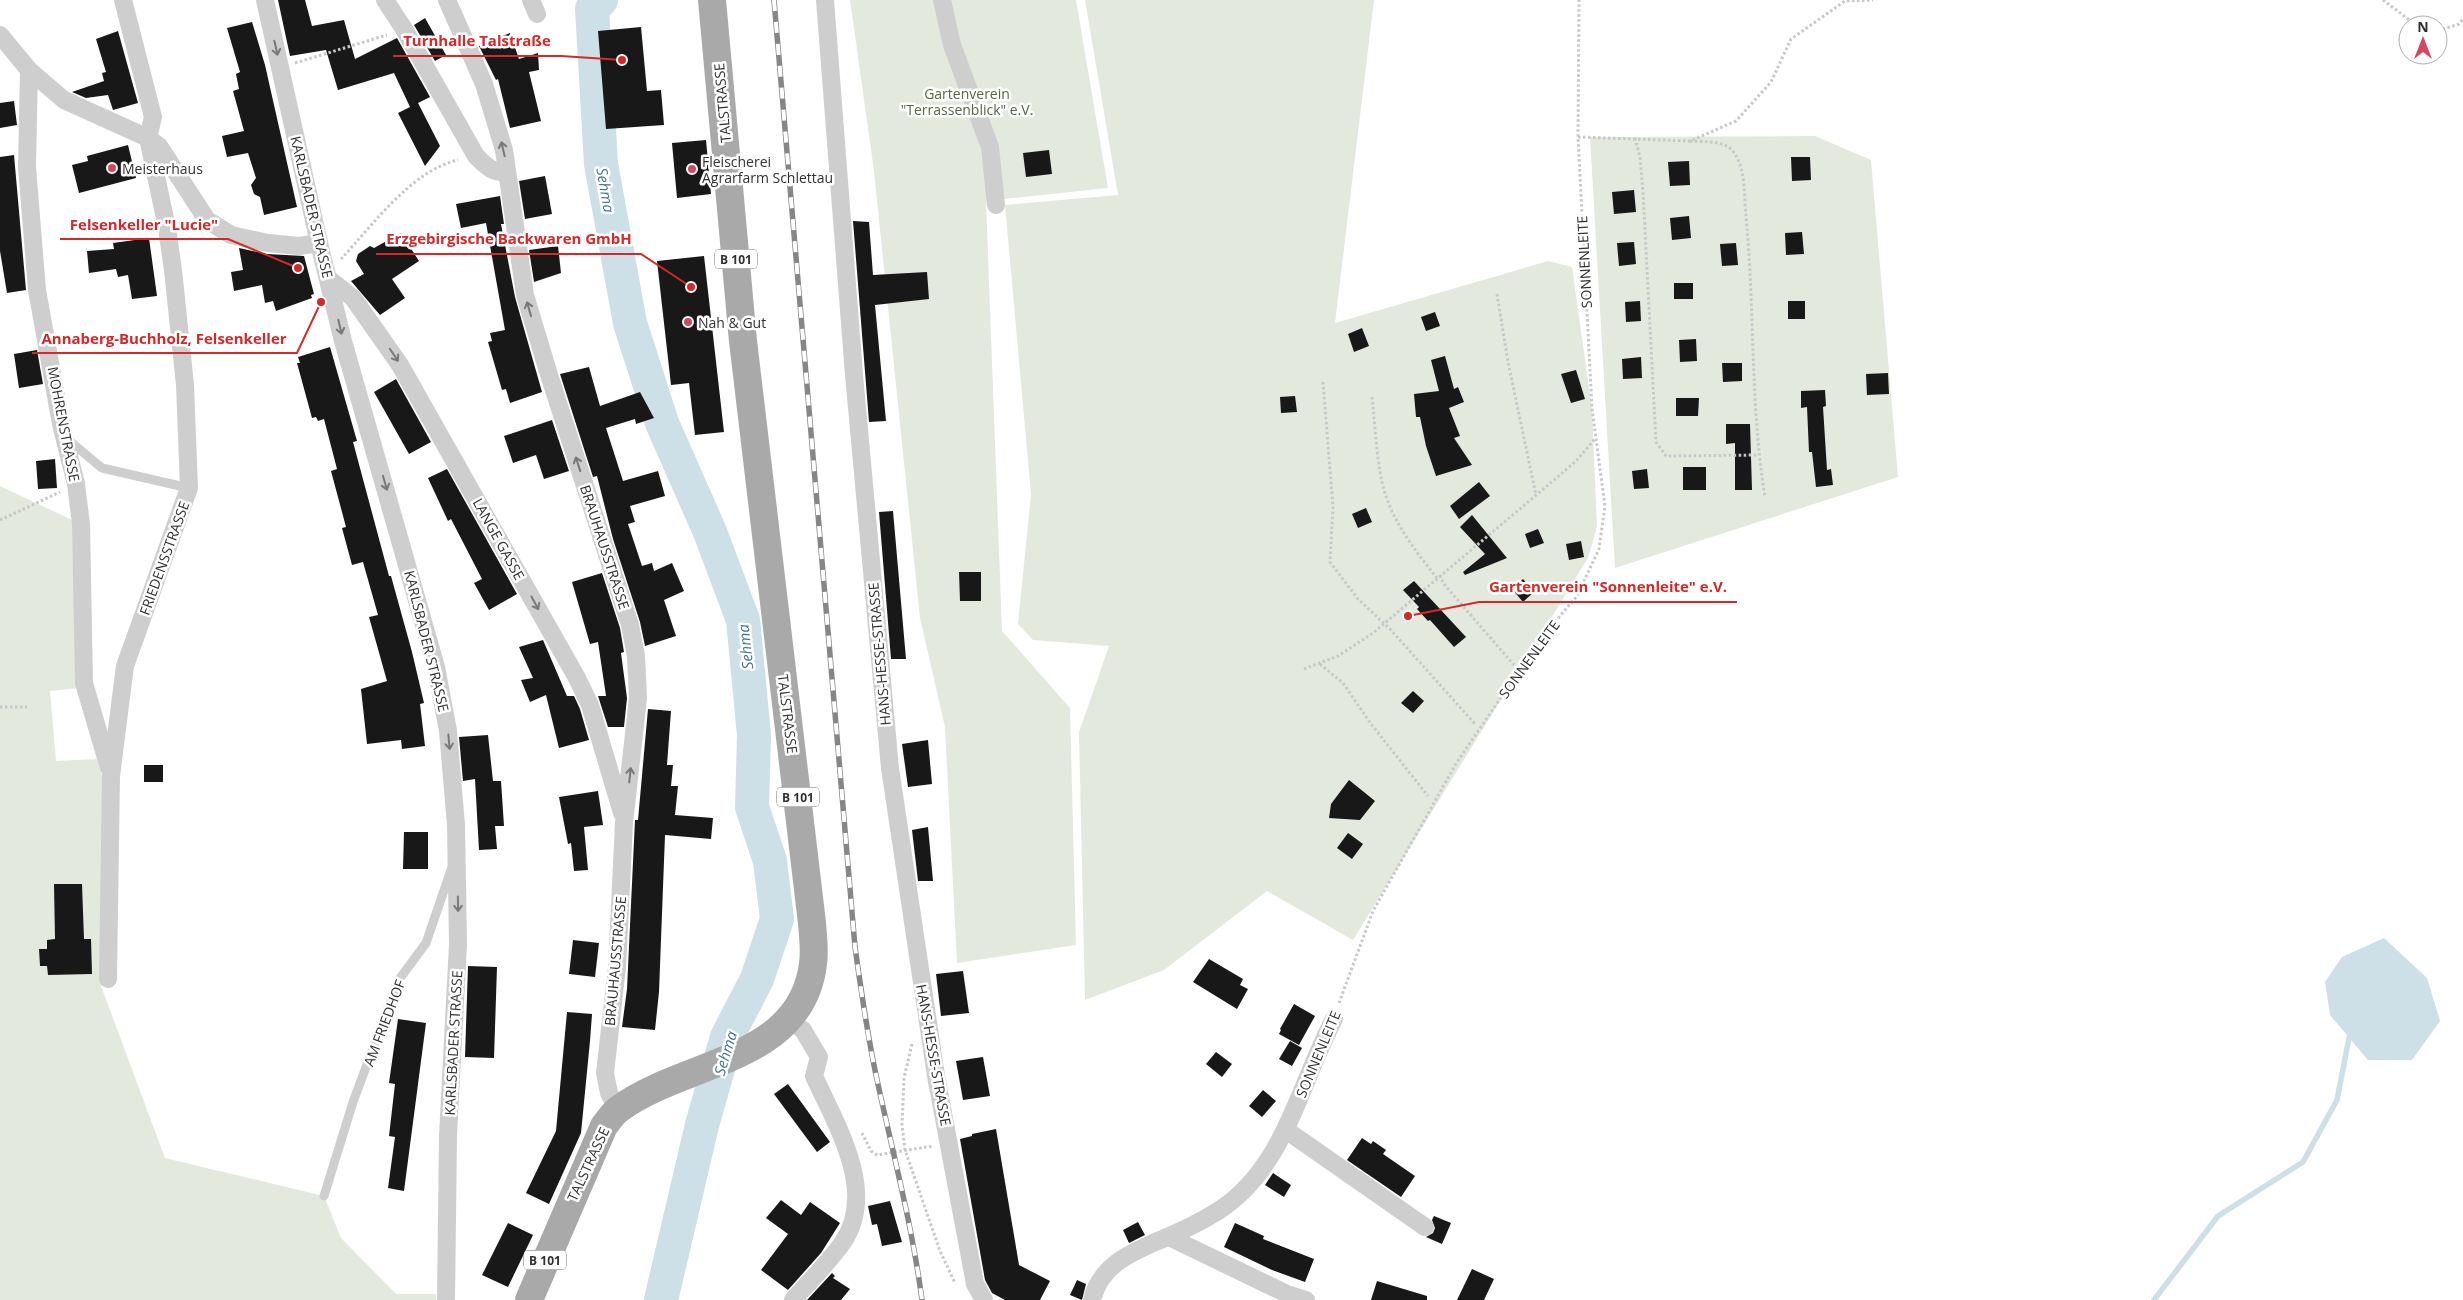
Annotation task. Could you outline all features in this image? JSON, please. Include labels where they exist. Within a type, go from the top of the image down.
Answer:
[{"type":"main road","name":"TALSTRASSE","points":[[529,1300],[604,1126],[618,1110],[648,1091],[747,1051],[789,1020],[798,1008],[809,984],[814,963],[812,922],[744,350],[712,0]]},
{"type":"street","points":[[123,0],[153,117],[148,138]]},
{"type":"street","name":"KARLSBADER STRASSE","points":[[265,0],[318,243],[343,342],[436,666],[448,731],[457,856],[458,944],[448,1136],[446,1300]]},
{"type":"street","points":[[385,0],[404,29],[476,156],[486,167],[497,173],[507,172]]},
{"type":"street","name":"BRAUHAUSSTRASSE","points":[[448,0],[484,84],[504,150],[525,295],[630,625],[636,656],[638,698],[624,823],[617,967],[605,1073],[609,1093],[618,1110]]},
{"type":"street","name":"HANS-HESSE-STRASSE","points":[[825,0],[879,666],[890,768],[927,1016],[975,1284],[983,1299]]},
{"type":"street","points":[[942,0],[952,45],[990,147],[996,205]]},
{"type":"street","points":[[0,35],[29,70],[64,100],[148,138],[159,146],[207,220],[230,235],[268,243],[299,246],[318,243]]},
{"type":"street","name":"MOHRENSTRASSE","points":[[29,70],[27,167],[37,290],[61,424],[76,484],[81,524],[84,683],[111,776]]},
{"type":"street","name":"FRIEDENSSTRASSE","points":[[108,979],[111,776],[125,666],[189,488],[185,385],[173,270],[167,228],[148,138]]},
{"type":"street","name":"LANGE GASSE","points":[[327,274],[353,298],[400,365],[577,678],[590,705],[624,823]]},
{"type":"street","points":[[789,1020],[804,1030],[819,1057],[814,1076],[851,1159],[857,1193],[852,1221],[844,1241],[793,1300]]},
{"type":"street","name":"SONNENLEITE","points":[[1092,1300],[1111,1266],[1126,1255],[1218,1211],[1240,1193],[1265,1166],[1286,1130],[1322,1042],[1334,1020]]},
{"type":"street","points":[[1286,1130],[1425,1227]]},
{"type":"street","points":[[1169,1236],[1287,1294],[1306,1300]]},
{"type":"lane","points":[[66,439],[102,468],[189,488]]},
{"type":"lane","name":"AM FRIEDHOF","points":[[324,1196],[353,1102],[398,980],[426,942],[440,896],[457,856]]},
{"type":"path","name":"SONNENLEITE","points":[[1334,1020],[1372,912],[1457,762],[1543,636],[1577,596],[1599,549],[1605,506],[1595,438],[1578,137],[1580,0]]},
{"type":"path","points":[[1690,141],[1736,121],[1771,82],[1791,39],[1845,1],[1873,0]]},
{"type":"path","points":[[2383,0],[2403,15]]},
{"type":"path","points":[[2448,28],[2459,24],[2463,19]]},
{"type":"path","points":[[280,68],[404,29]]},
{"type":"path","points":[[1578,137],[1690,141],[1726,145],[1735,153],[1741,168],[1749,247],[1758,455],[1765,497]]},
{"type":"path","points":[[1635,138],[1642,174],[1656,442],[1666,456],[1758,455]]},
{"type":"path","points":[[327,274],[416,178],[448,162],[476,156]]},
{"type":"path","points":[[1497,294],[1508,362],[1532,485],[1536,496]]},
{"type":"path","points":[[1323,382],[1333,506],[1330,562],[1358,599],[1385,624],[1475,724]]},
{"type":"path","points":[[1372,397],[1381,478],[1390,505],[1412,546],[1514,665]]},
{"type":"path","points":[[1304,669],[1338,656],[1385,624],[1438,576],[1576,461],[1595,438]]},
{"type":"path","points":[[0,520],[76,484]]},
{"type":"path","points":[[1320,663],[1343,683],[1389,747],[1428,796]]},
{"type":"path","points":[[0,708],[27,707]]},
{"type":"path","points":[[927,1016],[912,1045],[904,1078],[902,1125],[905,1150],[940,1251],[959,1291],[983,1299]]},
{"type":"path","points":[[858,1127],[871,1151],[876,1155],[950,1143]]},
{"type":"green space","name":"Gartenverein \"Terrassenblick\" e.V.","points":[[850,0],[1076,0],[1108,188],[986,201],[1002,631],[1070,708],[1076,945],[957,963],[945,727],[920,618],[874,171]]},
{"type":"green space","points":[[1085,0],[1374,0],[1335,323],[1548,261],[1572,267],[1592,409],[1597,527],[1588,558],[1353,940],[1267,891],[1164,970],[1085,1000],[1079,732],[1109,646],[1033,640],[1018,624],[1031,494],[1005,205],[1118,195]]},
{"type":"green space","points":[[1815,136],[1871,160],[1898,477],[1615,568],[1590,137]]},
{"type":"green space","points":[[0,486],[72,520],[78,688],[50,691],[56,761],[97,759],[103,780],[101,986],[165,1158],[324,1196],[341,1238],[396,1294],[436,1294],[436,1300],[0,1300]]},
{"type":"shaded area","points":[[2384,938],[2427,978],[2440,1021],[2412,1060],[2368,1060],[2330,1015],[2325,982],[2342,957]]},
{"type":"building","points":[[278,0],[305,0],[312,26],[344,20],[355,59],[397,38],[430,97],[418,103],[440,146],[425,166],[398,113],[410,107],[394,73],[338,90],[326,50],[290,56]]},
{"type":"building","points":[[425,18],[446,55],[435,61],[414,25]]},
{"type":"building","points":[[252,22],[265,65],[297,207],[264,215],[260,197],[254,194],[251,185],[256,178],[248,153],[227,157],[222,136],[244,131],[233,91],[239,89],[236,74],[240,72],[227,28]]},
{"type":"building","points":[[641,27],[647,91],[661,90],[664,125],[606,129],[598,31]]},
{"type":"building","points":[[118,31],[138,103],[113,110],[108,95],[86,98],[72,92],[104,81],[102,73],[106,72],[96,39]]},
{"type":"building","points":[[510,33],[519,59],[538,53],[539,70],[529,72],[541,121],[510,128],[498,79],[496,80],[479,46]]},
{"type":"building","points":[[14,101],[17,125],[0,128],[0,103]]},
{"type":"building","name":"Fleischerei Agrarfarm Schlettau","points":[[706,140],[711,194],[677,198],[672,143]]},
{"type":"building","points":[[128,145],[136,178],[79,193],[72,165],[88,161],[87,156]]},
{"type":"building","points":[[1049,150],[1052,174],[1026,177],[1023,153]]},
{"type":"building","points":[[14,155],[26,290],[7,293],[0,251],[0,157]]},
{"type":"building","points":[[1791,157],[1810,157],[1811,180],[1792,181]]},
{"type":"building","points":[[1689,161],[1690,185],[1670,186],[1668,162]]},
{"type":"building","points":[[545,176],[552,214],[525,219],[519,181]]},
{"type":"building","points":[[1634,190],[1636,212],[1614,214],[1612,192]]},
{"type":"building","points":[[500,196],[504,224],[501,224],[515,297],[542,392],[510,403],[506,389],[502,390],[488,342],[492,341],[490,333],[505,330],[486,223],[461,228],[456,204]]},
{"type":"building","points":[[1689,216],[1691,238],[1672,240],[1670,218]]},
{"type":"building","points":[[853,221],[869,222],[873,275],[927,272],[929,299],[875,305],[886,421],[869,422]]},
{"type":"building","points":[[1802,232],[1804,254],[1786,255],[1785,233]]},
{"type":"building","points":[[401,233],[419,261],[392,279],[405,298],[380,315],[351,281],[364,274],[356,261],[358,254],[370,246],[374,248]]},
{"type":"building","points":[[149,238],[157,296],[132,299],[128,275],[118,277],[116,269],[89,273],[87,251],[114,249],[113,243]]},
{"type":"building","points":[[1634,242],[1636,264],[1619,266],[1617,243]]},
{"type":"building","points":[[1736,243],[1738,265],[1722,266],[1720,244]]},
{"type":"building","points":[[558,246],[561,273],[534,282],[529,250]]},
{"type":"building","points":[[239,248],[267,254],[304,256],[314,294],[311,295],[312,298],[276,311],[273,301],[265,303],[262,285],[234,291],[231,272],[243,270]]},
{"type":"building","name":"Nah & Gut","points":[[704,256],[724,432],[695,435],[689,383],[671,385],[657,261]]},
{"type":"building","points":[[1674,283],[1693,283],[1693,299],[1674,299]]},
{"type":"building","points":[[1640,301],[1641,321],[1626,322],[1625,302]]},
{"type":"building","points":[[1788,301],[1805,301],[1805,319],[1788,319]]},
{"type":"building","points":[[1435,312],[1440,326],[1426,331],[1421,317]]},
{"type":"building","points":[[1362,328],[1369,346],[1354,352],[1348,334]]},
{"type":"building","points":[[1696,339],[1697,361],[1680,362],[1679,340]]},
{"type":"building","points":[[330,347],[357,441],[353,442],[389,576],[391,576],[412,652],[424,703],[420,704],[425,746],[402,749],[401,740],[367,744],[361,689],[387,681],[369,617],[378,615],[363,562],[352,565],[342,528],[346,527],[331,471],[337,469],[324,419],[318,421],[316,417],[312,418],[297,363],[300,363],[298,357]]},
{"type":"building","points":[[37,350],[43,384],[19,388],[14,354]]},
{"type":"building","points":[[1445,356],[1454,389],[1458,387],[1464,402],[1449,408],[1460,436],[1454,438],[1472,465],[1436,476],[1426,446],[1420,417],[1416,417],[1414,394],[1439,391],[1431,360]]},
{"type":"building","points":[[1641,357],[1642,378],[1623,379],[1622,359]]},
{"type":"building","points":[[1722,363],[1742,363],[1742,381],[1723,382]]},
{"type":"building","points":[[589,367],[600,406],[640,392],[654,418],[636,424],[635,419],[606,428],[623,481],[658,471],[665,496],[630,506],[635,522],[628,524],[642,566],[652,563],[654,571],[672,563],[684,591],[664,600],[676,636],[645,646],[640,622],[613,539],[597,476],[593,477],[560,374]]},
{"type":"building","points":[[1576,370],[1585,399],[1571,403],[1561,374]]},
{"type":"building","points":[[1888,373],[1889,394],[1867,395],[1866,374]]},
{"type":"building","points":[[396,379],[431,442],[409,454],[374,392]]},
{"type":"building","points":[[1825,390],[1826,406],[1823,407],[1827,470],[1831,469],[1833,485],[1816,487],[1812,452],[1809,452],[1807,407],[1801,408],[1801,391]]},
{"type":"building","points":[[1295,396],[1297,412],[1281,413],[1280,397]]},
{"type":"building","points":[[1676,398],[1699,398],[1698,416],[1676,416]]},
{"type":"building","points":[[552,420],[569,471],[544,479],[536,455],[513,463],[504,436]]},
{"type":"building","points":[[1726,424],[1750,424],[1752,490],[1735,490],[1735,443],[1726,444]]},
{"type":"building","points":[[55,459],[57,488],[38,489],[36,461]]},
{"type":"building","points":[[1683,467],[1706,467],[1706,490],[1683,490]]},
{"type":"building","points":[[447,469],[517,594],[489,610],[474,583],[482,579],[451,519],[448,521],[428,478]]},
{"type":"building","points":[[1647,469],[1649,488],[1634,489],[1632,471]]},
{"type":"building","points":[[1479,482],[1490,496],[1459,519],[1450,506]]},
{"type":"building","points":[[1366,508],[1372,522],[1358,528],[1352,514]]},
{"type":"building","points":[[893,511],[906,659],[891,659],[879,512]]},
{"type":"building","points":[[1472,515],[1507,558],[1465,575],[1463,572],[1485,554],[1460,527]]},
{"type":"building","points":[[1538,529],[1544,543],[1530,548],[1525,534]]},
{"type":"building","points":[[1581,541],[1584,557],[1569,560],[1566,544]]},
{"type":"building","points":[[959,572],[981,572],[981,601],[960,601]]},
{"type":"building","points":[[602,573],[620,628],[624,652],[621,653],[627,698],[624,727],[608,727],[598,696],[606,696],[598,642],[590,644],[572,582]]},
{"type":"building","points":[[1523,579],[1534,592],[1523,602],[1512,589]]},
{"type":"building","points":[[1414,581],[1466,637],[1454,647],[1430,620],[1428,621],[1417,609],[1419,607],[1403,590]]},
{"type":"building","points":[[543,640],[567,696],[574,696],[580,709],[589,740],[559,748],[546,695],[530,702],[521,680],[533,678],[519,647]]},
{"type":"building","points":[[1413,691],[1424,701],[1413,713],[1401,703]]},
{"type":"building","points":[[648,709],[671,711],[667,765],[673,765],[671,786],[678,786],[675,815],[713,818],[711,839],[665,835],[659,992],[655,1030],[622,1027],[627,989],[635,820],[638,820]]},
{"type":"building","points":[[488,735],[493,781],[501,781],[504,826],[495,826],[497,849],[479,850],[475,779],[463,781],[459,737]]},
{"type":"building","points":[[928,740],[932,784],[908,787],[902,744]]},
{"type":"building","points":[[144,765],[163,765],[163,782],[144,782]]},
{"type":"building","points":[[1349,780],[1375,801],[1360,820],[1329,818],[1331,804]]},
{"type":"building","points":[[598,791],[603,825],[584,827],[588,870],[574,871],[571,843],[568,844],[559,797]]},
{"type":"building","points":[[928,827],[933,881],[918,881],[912,830]]},
{"type":"building","points":[[404,832],[428,832],[428,869],[403,869]]},
{"type":"building","points":[[1348,833],[1363,844],[1352,859],[1337,848]]},
{"type":"building","points":[[54,884],[82,884],[84,939],[91,939],[92,974],[48,975],[47,966],[40,966],[39,949],[47,949],[47,940],[55,939]]},
{"type":"building","points":[[573,940],[599,943],[595,977],[569,974]]},
{"type":"building","points":[[1209,959],[1243,979],[1240,985],[1248,989],[1237,1009],[1193,982]]},
{"type":"building","points":[[468,966],[497,967],[494,1058],[465,1057]]},
{"type":"building","points":[[963,971],[969,1013],[941,1016],[936,974]]},
{"type":"building","points":[[1294,1004],[1315,1016],[1299,1045],[1279,1034]]},
{"type":"building","points":[[567,1012],[592,1014],[590,1041],[581,1133],[549,1204],[526,1193],[556,1131]]},
{"type":"building","points":[[398,1019],[426,1023],[404,1191],[388,1188],[395,1137],[389,1136],[395,1084],[389,1083]]},
{"type":"building","points":[[1290,1041],[1302,1048],[1292,1066],[1279,1059]]},
{"type":"building","points":[[1216,1052],[1232,1064],[1222,1077],[1206,1064]]},
{"type":"building","points":[[983,1057],[990,1096],[963,1100],[956,1061]]},
{"type":"building","points":[[788,1084],[830,1142],[817,1152],[774,1094]]},
{"type":"building","points":[[1263,1090],[1276,1101],[1262,1117],[1249,1106]]},
{"type":"building","points":[[996,1129],[1019,1265],[1050,1281],[1040,1300],[1005,1300],[992,1293],[985,1280],[960,1139],[972,1136],[972,1134]]},
{"type":"building","points":[[1362,1138],[1371,1144],[1373,1141],[1386,1150],[1383,1154],[1415,1176],[1401,1197],[1347,1160]]},
{"type":"building","points":[[1273,1173],[1291,1185],[1284,1197],[1265,1185]]},
{"type":"building","points":[[781,1200],[801,1215],[810,1202],[840,1223],[821,1253],[788,1290],[761,1270],[788,1234],[766,1218]]},
{"type":"building","points":[[890,1201],[902,1242],[882,1246],[877,1224],[872,1225],[868,1206]]},
{"type":"building","points":[[1434,1216],[1451,1223],[1442,1244],[1426,1237],[1433,1233],[1435,1228],[1432,1220]]},
{"type":"building","points":[[1138,1222],[1145,1235],[1129,1243],[1123,1230]]},
{"type":"building","points":[[508,1223],[533,1235],[508,1287],[482,1275]]},
{"type":"building","points":[[1235,1223],[1264,1236],[1263,1239],[1314,1259],[1305,1282],[1272,1270],[1224,1247]]},
{"type":"building","points":[[1472,1269],[1494,1279],[1484,1300],[1457,1300]]},
{"type":"building","points":[[832,1273],[835,1276],[833,1278],[850,1289],[841,1300],[807,1300]]},
{"type":"building","points":[[1077,1280],[1086,1284],[1082,1300],[1070,1295]]},
{"type":"building","points":[[1377,1281],[1427,1296],[1427,1300],[1371,1300]]},
{"type":"waterway","name":"Sehma","points":[[601,0],[592,9],[601,164],[630,323],[662,423],[710,532],[743,620],[754,735],[752,807],[770,861],[777,919],[757,979],[727,1037],[702,1125],[661,1300]]},
{"type":"waterway","points":[[2154,1300],[2218,1216],[2303,1162],[2337,1100],[2349,1038]]},
{"type":"railway","points":[[774,0],[855,947],[873,1059],[907,1215],[922,1300]]},
{"type":"place","name":"Turnhalle Talstraße","points":[[622,60]]},
{"type":"place","name":"Meisterhaus","points":[[112,168]]},
{"type":"place","name":"Fleischerei Agrarfarm Schlettau","points":[[692,169]]},
{"type":"place","name":"Felsenkeller \"Lucie\"","points":[[298,268]]},
{"type":"place","name":"Erzgebirgische Backwaren GmbH","points":[[691,287]]},
{"type":"place","name":"Annaberg-Buchholz, Felsenkeller","points":[[321,302]]},
{"type":"place","name":"Nah & Gut","points":[[688,322]]},
{"type":"place","name":"Gartenverein \"Sonnenleite\" e.V.","points":[[1408,616]]}]
